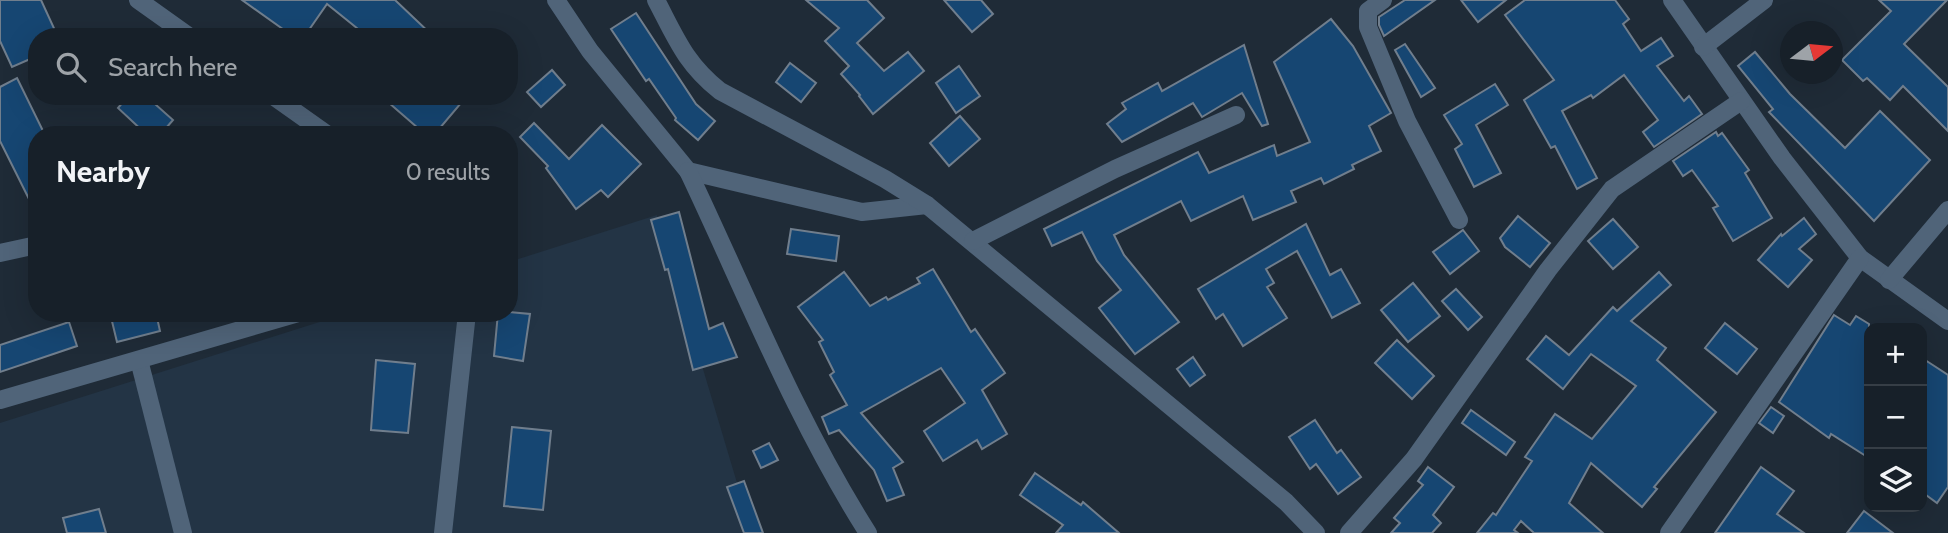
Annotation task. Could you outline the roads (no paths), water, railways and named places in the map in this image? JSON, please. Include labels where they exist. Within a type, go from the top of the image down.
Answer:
[{"type":"street","points":[[138,0],[177,28]]},
{"type":"street","points":[[556,0],[590,51],[688,171],[799,407],[838,485],[868,533]]},
{"type":"street","points":[[656,0],[688,61],[702,77],[720,91],[885,179],[927,205],[1286,502],[1316,533]]},
{"type":"street","points":[[1383,0],[1368,10],[1368,27],[1407,121],[1458,220]]},
{"type":"street","points":[[1672,0],[1782,158],[1860,258],[1948,321]]},
{"type":"street","points":[[1703,47],[1765,0]]},
{"type":"street","points":[[1349,533],[1415,458],[1548,270],[1612,189],[1741,101]]},
{"type":"street","points":[[286,105],[315,126]]},
{"type":"street","points":[[973,241],[1115,169],[1236,115]]},
{"type":"street","points":[[688,171],[862,212],[927,205]]},
{"type":"street","points":[[1889,280],[1948,210]]},
{"type":"street","points":[[0,253],[28,247]]},
{"type":"street","points":[[1669,533],[1860,258]]},
{"type":"street","points":[[0,400],[268,322]]},
{"type":"street","points":[[443,533],[466,322]]},
{"type":"street","points":[[139,360],[183,533]]}]
